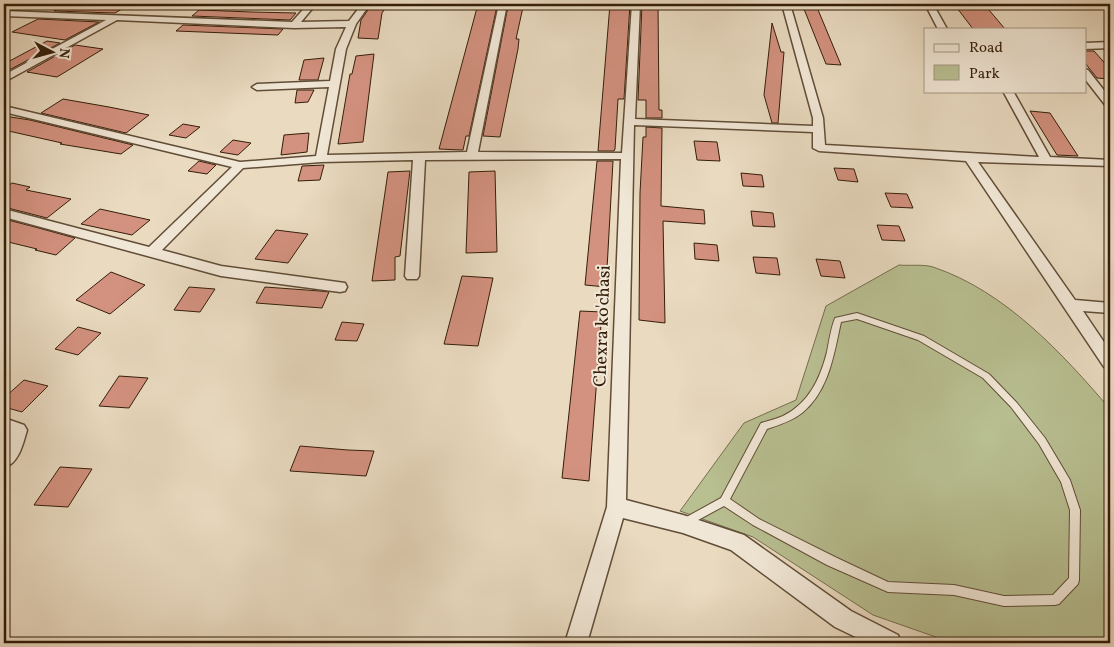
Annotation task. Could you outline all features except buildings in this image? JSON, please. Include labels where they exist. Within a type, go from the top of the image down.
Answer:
[{"type":"street","points":[[294,25],[312,4]]},
{"type":"street","points":[[321,159],[341,49],[352,24],[366,4]]},
{"type":"street","points":[[472,155],[503,4]]},
{"type":"street","name":"Chexra ko'chasi","points":[[576,643],[616,507],[627,156],[636,4]]},
{"type":"street","points":[[786,4],[818,118],[818,148],[970,158],[1110,163]]},
{"type":"street","points":[[929,4],[942,28]]},
{"type":"street","points":[[4,13],[294,25],[352,24]]},
{"type":"street","points":[[4,79],[118,17]]},
{"type":"street","points":[[1086,46],[1110,45]]},
{"type":"street","points":[[1086,73],[1110,104]]},
{"type":"street","points":[[258,87],[335,84]]},
{"type":"street","points":[[1009,92],[1046,160]]},
{"type":"street","points":[[4,109],[240,165],[321,159],[472,155],[627,156]]},
{"type":"street","points":[[630,122],[818,129]]},
{"type":"street","points":[[412,276],[419,157]]},
{"type":"street","points":[[970,158],[1110,363]]},
{"type":"street","points":[[152,252],[240,165]]},
{"type":"street","points":[[4,213],[221,271],[340,287]]},
{"type":"street","points":[[1072,305],[1110,308]]},
{"type":"street","points":[[4,425],[18,430],[13,447],[4,460]]},
{"type":"street","points":[[616,507],[683,524],[737,542],[843,619],[890,643]]},
{"type":"lane","points":[[683,524],[724,501],[764,426],[778,423],[802,410],[817,391],[827,364],[838,320],[857,316],[897,329],[929,343],[986,376],[1014,405],[1042,441],[1065,480],[1076,510],[1074,580],[1055,600],[1004,601],[954,590],[888,587],[764,527],[724,501]]},
{"type":"green space","points":[[899,265],[933,267],[984,291],[1008,308],[1052,346],[1110,409],[1110,643],[953,643],[873,615],[753,537],[680,511],[744,423],[796,400],[826,306]]}]
